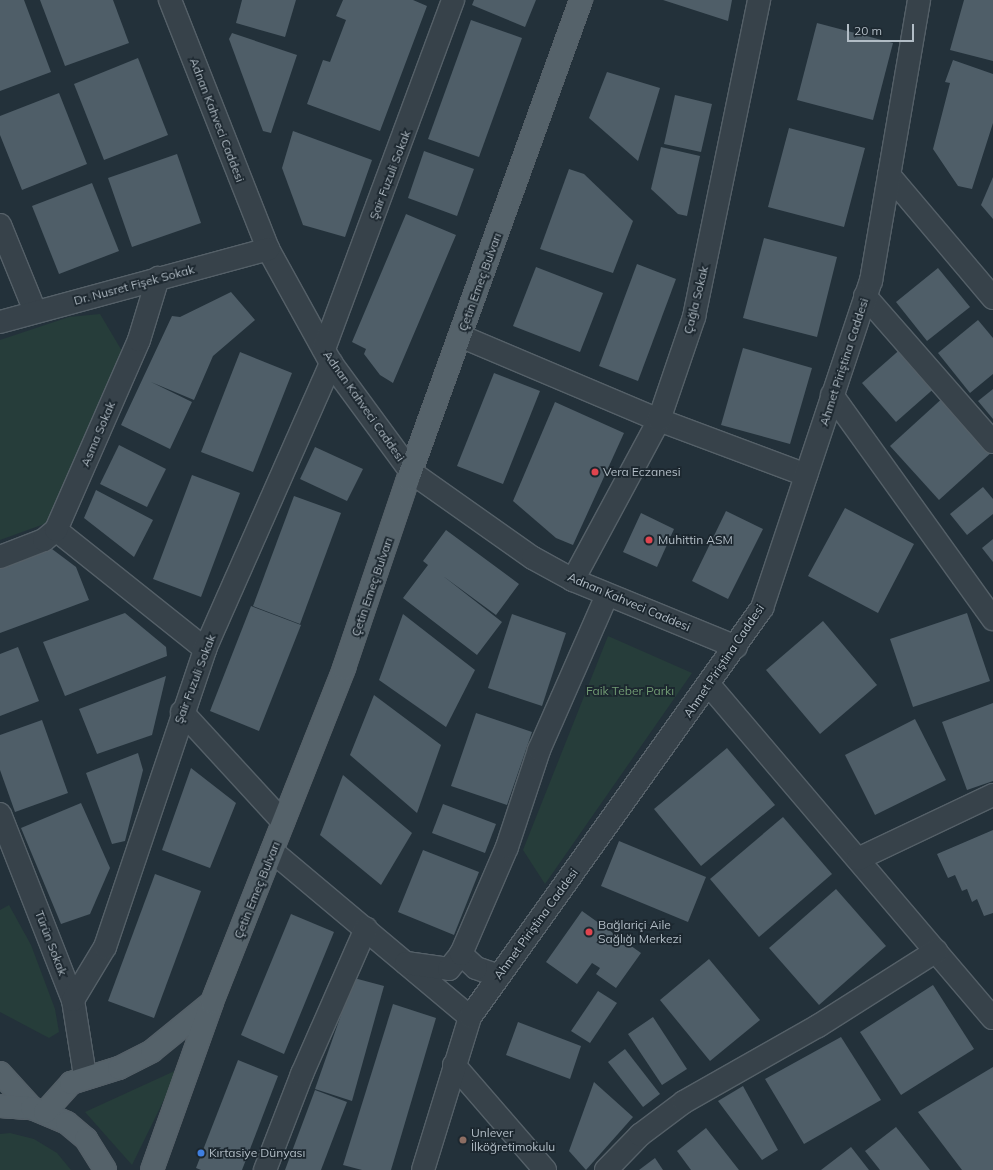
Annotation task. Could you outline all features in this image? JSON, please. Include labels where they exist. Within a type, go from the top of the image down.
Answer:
[{"type":"main road","name":"Çetin Emeç Bulvarı","points":[[155,1169],[212,1002],[344,668],[411,472],[581,0]]},
{"type":"main road","points":[[38,1110],[71,1083],[85,1076],[119,1068],[152,1051],[212,1002]]},
{"type":"main road","points":[[0,1073],[38,1110]]},
{"type":"main road","points":[[0,1106],[38,1110],[66,1123],[86,1139],[105,1170]]},
{"type":"street","name":"Adnan Kahveci Caddesi","points":[[170,0],[268,249],[328,356],[411,472],[533,558],[573,580],[736,647]]},
{"type":"street","name":"Şair Fuzuli Sokak","points":[[73,1000],[104,947],[182,712],[205,649],[328,356],[453,0]]},
{"type":"street","name":"Çağla Sokak","points":[[573,580],[659,420],[694,317],[759,0]]},
{"type":"street","name":"Ahmet Piriştina Caddesi","points":[[423,1170],[470,1017],[710,686],[762,608],[865,296],[889,175],[919,0]]},
{"type":"street","points":[[889,175],[993,298]]},
{"type":"street","points":[[0,225],[35,311]]},
{"type":"street","name":"Dr. Nusret Fişek Sokak","points":[[0,322],[35,311],[268,249]]},
{"type":"street","name":"Asma Sokak","points":[[56,530],[139,340],[158,278]]},
{"type":"street","points":[[865,296],[993,442]]},
{"type":"street","points":[[460,336],[659,420],[806,475]]},
{"type":"street","points":[[832,396],[993,619]]},
{"type":"street","points":[[0,557],[44,540],[56,530],[205,649]]},
{"type":"street","points":[[406,962],[449,969],[461,954],[507,847],[539,750],[606,594]]},
{"type":"street","points":[[710,686],[993,1018]]},
{"type":"street","points":[[182,712],[283,822]]},
{"type":"street","points":[[858,860],[993,795]]},
{"type":"street","name":"Türün Sokak","points":[[0,814],[73,1000],[85,1076]]},
{"type":"street","points":[[272,851],[366,928],[470,1017]]},
{"type":"street","points":[[265,1170],[302,1074],[366,928]]},
{"type":"street","points":[[606,1170],[640,1135],[684,1102],[818,1026],[936,951]]},
{"type":"street","points":[[461,954],[476,968],[499,976]]},
{"type":"street","points":[[454,1065],[545,1170]]},
{"type":"green space","points":[[100,314],[122,351],[47,523],[0,540],[0,340],[69,317]]},
{"type":"green space","name":"Faik Teber Parkı","points":[[608,636],[692,673],[545,884],[523,850]]},
{"type":"green space","points":[[9,905],[31,945],[55,1009],[59,1032],[49,1038],[0,1012],[0,910]]},
{"type":"green space","points":[[179,1069],[132,1165],[85,1112]]},
{"type":"green space","points":[[10,1133],[34,1139],[57,1153],[71,1170],[0,1170],[0,1134]]},
{"type":"building","points":[[0,0],[24,0],[51,72],[0,91]]},
{"type":"building","points":[[40,0],[113,0],[129,43],[65,66]]},
{"type":"building","points":[[242,0],[296,0],[285,37],[236,23]]},
{"type":"building","points":[[343,0],[413,0],[427,6],[380,131],[307,104],[323,60],[330,62],[346,20],[336,16]]},
{"type":"building","points":[[474,0],[536,0],[525,27],[472,5]]},
{"type":"building","points":[[663,0],[732,0],[728,21]]},
{"type":"building","points":[[964,0],[993,0],[993,61],[950,50]]},
{"type":"building","points":[[471,20],[522,38],[479,157],[428,139]]},
{"type":"building","points":[[817,23],[893,43],[873,120],[797,100]]},
{"type":"building","points":[[232,33],[297,55],[271,133],[263,131],[229,39]]},
{"type":"building","points":[[138,58],[168,135],[104,160],[74,84]]},
{"type":"building","points":[[953,60],[993,74],[993,123],[972,189],[958,186],[933,149],[950,83],[945,82]]},
{"type":"building","points":[[607,72],[660,88],[638,161],[589,118]]},
{"type":"building","points":[[59,93],[87,164],[22,190],[0,135],[0,116]]},
{"type":"building","points":[[675,95],[712,104],[701,152],[664,144]]},
{"type":"building","points":[[789,128],[865,148],[844,227],[768,207]]},
{"type":"building","points":[[293,131],[372,160],[345,237],[303,225],[282,168]]},
{"type":"building","points":[[661,147],[700,156],[687,216],[678,214],[651,189]]},
{"type":"building","points":[[424,151],[474,169],[457,216],[408,198]]},
{"type":"building","points":[[177,154],[201,223],[132,247],[108,178]]},
{"type":"building","points":[[569,169],[584,174],[633,221],[613,273],[540,249]]},
{"type":"building","points":[[993,177],[993,219],[981,205]]},
{"type":"building","points":[[92,183],[119,251],[59,274],[32,206]]},
{"type":"building","points":[[406,214],[456,235],[393,383],[380,375],[364,354],[366,349],[352,342]]},
{"type":"building","points":[[764,238],[837,257],[817,337],[743,318]]},
{"type":"building","points":[[637,264],[676,279],[638,381],[599,366]]},
{"type":"building","points":[[536,267],[603,293],[580,352],[513,326]]},
{"type":"building","points":[[938,268],[970,307],[927,341],[896,302]]},
{"type":"building","points":[[231,292],[255,320],[213,356],[194,400],[151,382],[192,402],[170,449],[121,425],[172,316],[180,317]]},
{"type":"building","points":[[978,320],[993,338],[993,374],[970,393],[938,353]]},
{"type":"building","points":[[904,346],[938,385],[896,422],[862,383]]},
{"type":"building","points":[[743,348],[812,368],[790,444],[721,425]]},
{"type":"building","points":[[240,352],[292,373],[253,472],[201,452]]},
{"type":"building","points":[[494,373],[540,391],[503,484],[457,466]]},
{"type":"building","points":[[993,389],[993,419],[978,401]]},
{"type":"building","points":[[946,395],[993,451],[939,500],[890,446]]},
{"type":"building","points":[[555,402],[624,433],[573,545],[556,538],[513,501]]},
{"type":"building","points":[[119,445],[166,469],[147,507],[100,484]]},
{"type":"building","points":[[315,447],[363,469],[347,501],[300,479]]},
{"type":"building","points":[[192,475],[240,493],[201,597],[153,579]]},
{"type":"building","points":[[983,487],[993,499],[993,514],[967,535],[950,514]]},
{"type":"building","points":[[96,490],[153,520],[134,557],[84,518]]},
{"type":"building","points":[[294,496],[341,513],[300,624],[253,606]]},
{"type":"building","points":[[845,508],[914,544],[878,613],[808,576]]},
{"type":"building","points":[[726,511],[763,529],[728,599],[692,581]]},
{"type":"building","name":"Muhittin ASM","points":[[641,513],[674,529],[657,567],[623,552]]},
{"type":"building","points":[[446,530],[519,584],[496,615],[443,576],[502,622],[477,655],[403,598],[428,565],[423,561]]},
{"type":"building","points":[[993,539],[993,562],[982,548]]},
{"type":"building","points":[[52,549],[76,567],[89,600],[0,633],[0,568]]},
{"type":"building","points":[[251,606],[301,625],[259,731],[210,711]]},
{"type":"building","points":[[125,613],[166,647],[167,656],[65,696],[43,642]]},
{"type":"building","points":[[967,613],[990,681],[913,707],[890,639]]},
{"type":"building","points":[[403,614],[475,670],[446,727],[379,680]]},
{"type":"building","points":[[512,614],[566,633],[542,706],[488,688]]},
{"type":"building","points":[[823,621],[877,685],[820,734],[766,670]]},
{"type":"building","points":[[18,647],[39,701],[0,716],[0,654]]},
{"type":"building","points":[[166,676],[152,735],[97,754],[79,709]]},
{"type":"building","points":[[374,695],[441,745],[417,813],[350,755]]},
{"type":"building","points":[[993,703],[993,781],[967,790],[942,722]]},
{"type":"building","points":[[476,713],[532,732],[507,805],[451,786]]},
{"type":"building","points":[[915,719],[946,780],[875,815],[845,755]]},
{"type":"building","points":[[42,720],[68,793],[15,812],[0,770],[0,735]]},
{"type":"building","points":[[727,748],[775,805],[701,866],[654,809]]},
{"type":"building","points":[[138,753],[143,770],[125,841],[112,844],[86,773]]},
{"type":"building","points":[[191,768],[236,803],[210,868],[162,850]]},
{"type":"building","points":[[343,775],[412,833],[381,885],[320,835]]},
{"type":"building","points":[[81,803],[110,868],[90,914],[61,924],[21,828]]},
{"type":"building","points":[[443,804],[496,824],[485,853],[432,833]]},
{"type":"building","points":[[783,817],[832,874],[759,937],[710,879]]},
{"type":"building","points":[[993,830],[993,913],[984,916],[977,899],[972,902],[967,889],[962,891],[955,875],[948,878],[937,854]]},
{"type":"building","points":[[619,841],[706,877],[688,922],[601,886]]},
{"type":"building","points":[[423,850],[479,872],[454,935],[398,912]]},
{"type":"building","points":[[155,874],[201,891],[154,1018],[108,1001]]},
{"type":"building","points":[[836,889],[886,946],[819,1005],[769,948]]},
{"type":"building","name":"Bağlariçi Aile Sağlığı Merkezi","points":[[582,911],[641,953],[616,988],[596,974],[600,968],[592,963],[577,984],[546,962]]},
{"type":"building","points":[[291,914],[334,932],[284,1054],[241,1035]]},
{"type":"building","points":[[709,959],[760,1020],[710,1061],[660,1000]]},
{"type":"building","points":[[354,978],[384,986],[352,1101],[315,1089]]},
{"type":"building","points":[[933,985],[974,1049],[901,1095],[860,1032]]},
{"type":"building","points":[[598,991],[617,1003],[590,1043],[571,1031]]},
{"type":"building","points":[[393,1004],[436,1018],[391,1170],[362,1170],[343,1165]]},
{"type":"building","points":[[653,1017],[687,1069],[662,1085],[628,1034]]},
{"type":"building","points":[[518,1022],[581,1046],[570,1079],[506,1055]]},
{"type":"building","points":[[841,1037],[881,1100],[804,1144],[765,1079]]},
{"type":"building","points":[[625,1049],[660,1094],[643,1107],[608,1062]]},
{"type":"building","points":[[238,1060],[278,1076],[242,1170],[201,1170],[196,1168]]},
{"type":"building","points":[[993,1067],[993,1170],[962,1170],[918,1112]]},
{"type":"building","points":[[594,1082],[633,1117],[586,1170],[569,1151]]},
{"type":"building","points":[[743,1086],[778,1150],[762,1160],[718,1101]]},
{"type":"building","points":[[315,1090],[347,1102],[321,1170],[285,1170]]},
{"type":"building","points":[[896,1127],[930,1170],[880,1170],[865,1151]]},
{"type":"building","points":[[706,1128],[739,1170],[691,1170],[677,1151]]},
{"type":"building","points":[[851,1147],[869,1170],[821,1170]]},
{"type":"building","points":[[655,1158],[663,1170],[639,1170]]},
{"type":"place","name":"Vera Eczanesi","points":[[595,472]]},
{"type":"place","name":"Muhittin ASM","points":[[649,540]]},
{"type":"place","name":"Bağlariçi Aile Sağlığı Merkezi","points":[[589,932]]},
{"type":"place","name":"Unlever İlköğretimokulu","points":[[463,1140]]},
{"type":"place","name":"Kırtasiye Dünyası","points":[[201,1153]]}]
